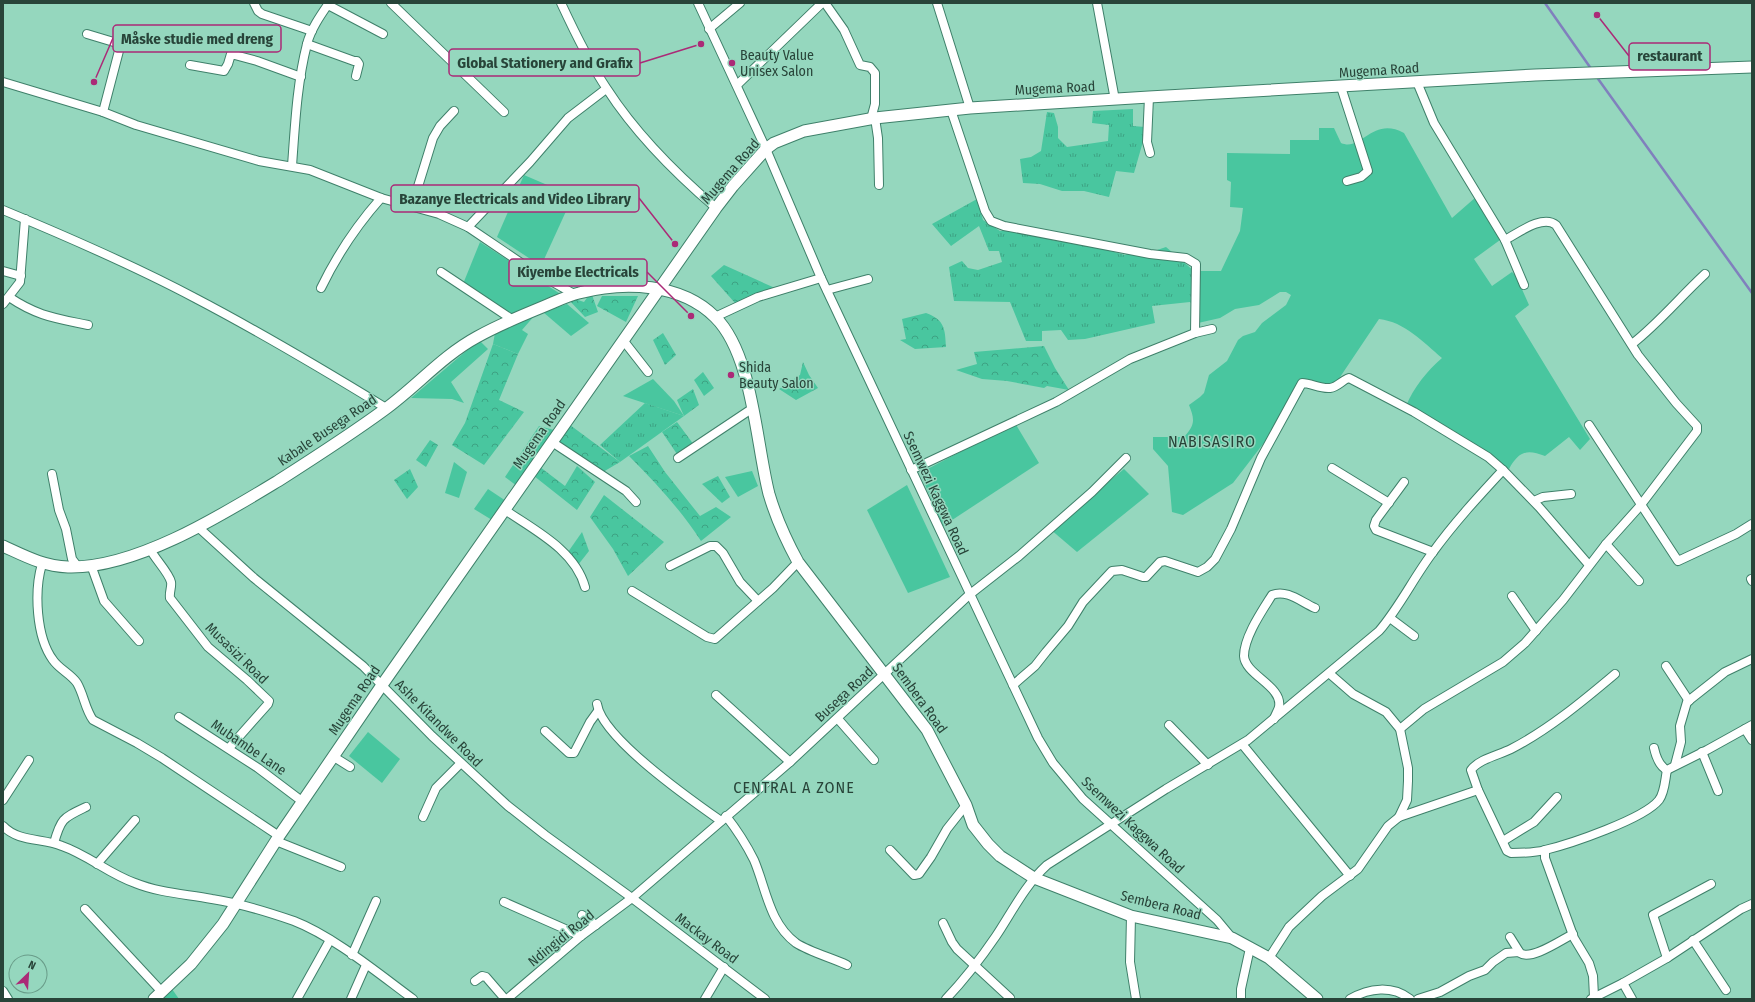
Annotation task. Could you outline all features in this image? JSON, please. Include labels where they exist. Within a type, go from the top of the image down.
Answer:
[{"type":"street","points":[[254,3],[262,14],[312,31]]},
{"type":"street","points":[[391,3],[504,112]]},
{"type":"street","points":[[561,3],[606,89],[664,160],[716,208]]},
{"type":"street","name":"Ssemwezi Kaggwa Road","points":[[698,3],[766,149],[821,278],[912,470],[969,595],[1038,738],[1053,763],[1083,799],[1217,920],[1232,938]]},
{"type":"street","points":[[709,29],[740,3]]},
{"type":"street","points":[[737,85],[822,3]]},
{"type":"street","points":[[825,3],[844,30],[860,65],[870,67],[875,73],[875,104],[873,119],[878,138],[879,185]]},
{"type":"street","points":[[937,3],[970,108]]},
{"type":"street","points":[[1097,3],[1115,100]]},
{"type":"street","points":[[292,166],[301,77],[307,44],[312,31],[328,4],[383,34]]},
{"type":"street","points":[[87,34],[117,43],[120,47],[104,112]]},
{"type":"street","points":[[307,44],[357,61],[359,64],[356,76]]},
{"type":"street","points":[[190,65],[224,71],[231,54],[257,61],[301,77]]},
{"type":"street","name":"Mugema Road","points":[[158,996],[206,948],[277,839],[334,757],[382,684],[659,288],[716,208],[733,186],[766,149],[788,137],[804,131],[873,119],[970,108],[1600,72],[1752,67]]},
{"type":"street","points":[[3,82],[104,112],[136,125],[252,159],[292,166],[326,175],[381,198],[439,214],[468,227],[530,269],[574,294]]},
{"type":"street","points":[[1417,82],[1434,123],[1505,240],[1524,285]]},
{"type":"street","points":[[1341,87],[1368,171],[1361,177],[1347,181]]},
{"type":"street","points":[[468,227],[530,162],[568,118],[606,89]]},
{"type":"street","points":[[1149,97],[1147,142],[1150,152]]},
{"type":"street","points":[[951,110],[985,211],[991,221],[1004,226],[1150,254],[1190,260],[1196,264],[1195,333]]},
{"type":"street","points":[[412,206],[431,143],[440,126],[454,111]]},
{"type":"street","points":[[321,288],[334,261],[349,238],[381,198]]},
{"type":"street","points":[[3,210],[135,268],[194,297],[303,357],[386,408]]},
{"type":"street","points":[[3,304],[20,282],[26,219]]},
{"type":"street","points":[[1400,729],[1424,709],[1503,662],[1525,643],[1606,544],[1640,506],[1698,429],[1671,397],[1632,344],[1556,225],[1552,222],[1543,220],[1505,240]]},
{"type":"street","points":[[3,272],[21,276]]},
{"type":"street","points":[[441,272],[513,320]]},
{"type":"street","points":[[1632,344],[1650,330],[1705,274]]},
{"type":"street","points":[[715,317],[758,297],[821,278]]},
{"type":"street","points":[[827,290],[868,279]]},
{"type":"street","name":"Kabale Busega Road","points":[[3,546],[42,564],[78,567],[114,561],[150,549],[198,527],[234,508],[312,459],[386,408],[466,344],[513,320],[574,294],[614,288],[659,288]]},
{"type":"street","name":"Sembera Road","points":[[659,288],[687,297],[715,317],[723,326],[742,366],[753,408],[769,491],[784,537],[798,562],[927,730],[966,805],[973,825],[988,844],[1000,856],[1034,878],[1131,916],[1232,938],[1269,958],[1317,999]]},
{"type":"street","points":[[9,297],[26,308],[45,316],[88,325]]},
{"type":"street","points":[[912,470],[1056,402],[1130,359],[1195,333],[1212,329]]},
{"type":"street","points":[[623,340],[648,372]]},
{"type":"street","points":[[1013,685],[1042,657],[1068,626],[1083,602],[1112,571],[1122,570],[1143,578],[1160,562],[1165,560],[1198,572],[1207,567],[1215,559],[1231,529],[1261,458],[1302,383],[1329,388],[1338,385],[1343,380],[1349,378],[1414,412],[1488,458],[1503,470],[1534,501],[1589,565]]},
{"type":"street","points":[[678,458],[753,408]]},
{"type":"street","points":[[1589,425],[1640,506],[1678,561],[1736,534],[1752,524]]},
{"type":"street","points":[[552,442],[626,491],[636,502]]},
{"type":"street","name":"Busega Road","points":[[632,898],[723,818],[790,762],[838,719],[969,595],[1092,492],[1126,458]]},
{"type":"street","points":[[1332,468],[1389,503]]},
{"type":"street","points":[[946,999],[975,965],[1034,878],[1047,865],[1110,824],[1242,744],[1330,674],[1379,631],[1390,618],[1433,552],[1467,509],[1503,470]]},
{"type":"street","points":[[52,474],[59,510],[66,529],[72,559],[78,567]]},
{"type":"street","points":[[1404,482],[1376,520],[1374,526],[1376,530],[1433,552]]},
{"type":"street","points":[[1534,501],[1543,497],[1571,494]]},
{"type":"street","points":[[505,510],[562,551],[582,576],[586,586]]},
{"type":"street","name":"Ashe Kitandwe Road","points":[[198,527],[254,578],[363,666],[460,763],[508,806],[545,835],[632,898]]},
{"type":"street","points":[[1606,544],[1638,581]]},
{"type":"street","points":[[670,566],[710,546],[716,546],[723,553],[740,582],[758,601]]},
{"type":"street","name":"Musasizi Road","points":[[150,549],[170,579],[170,598],[200,638],[269,701],[229,748]]},
{"type":"street","points":[[632,591],[707,637],[715,638],[758,601],[798,562]]},
{"type":"street","points":[[42,564],[38,577],[37,590],[44,641],[53,661],[77,683],[89,715],[93,720],[162,758],[277,839],[341,867]]},
{"type":"street","points":[[91,565],[104,601],[139,642]]},
{"type":"street","points":[[1274,720],[1279,707],[1278,700],[1272,689],[1247,665],[1244,657],[1246,642],[1272,595],[1279,592],[1289,595],[1315,608]]},
{"type":"street","points":[[1512,596],[1536,631]]},
{"type":"street","points":[[1390,618],[1414,636]]},
{"type":"street","points":[[1675,765],[1681,742],[1680,726],[1685,705],[1725,672],[1752,659]]},
{"type":"street","points":[[1666,666],[1688,701]]},
{"type":"street","points":[[1330,674],[1353,694],[1386,712],[1400,729],[1408,768],[1408,800],[1399,818]]},
{"type":"street","points":[[1615,674],[1571,709],[1541,730],[1512,749],[1477,764],[1471,770],[1478,790],[1502,840],[1511,853],[1545,850],[1597,833],[1642,813],[1661,797],[1667,770],[1749,727],[1752,740]]},
{"type":"street","points":[[716,695],[790,762]]},
{"type":"street","points":[[546,731],[569,753],[574,754],[598,708],[613,732],[632,752],[723,818],[740,835],[750,853],[772,912],[781,928],[797,943],[847,965]]},
{"type":"street","name":"Mubambe Lane","points":[[179,717],[229,748],[303,802]]},
{"type":"street","points":[[838,719],[874,760]]},
{"type":"street","points":[[1169,725],[1208,765]]},
{"type":"street","points":[[1242,744],[1350,876]]},
{"type":"street","points":[[1654,748],[1662,767],[1667,770]]},
{"type":"street","points":[[1702,752],[1718,791]]},
{"type":"street","points":[[334,757],[350,767]]},
{"type":"street","points":[[3,800],[29,760]]},
{"type":"street","points":[[423,817],[436,788],[460,763]]},
{"type":"street","points":[[1269,958],[1289,927],[1322,896],[1358,869],[1388,826],[1399,818],[1478,790]]},
{"type":"street","points":[[1502,840],[1534,822],[1557,797]]},
{"type":"street","points":[[890,850],[914,875],[919,874],[947,829],[966,805]]},
{"type":"street","points":[[54,843],[60,823],[72,814],[86,807]]},
{"type":"street","points":[[97,864],[135,820]]},
{"type":"street","points":[[3,826],[9,832],[20,837],[54,843],[74,851],[134,883],[148,888],[172,894],[212,899],[236,904],[295,922],[330,940],[413,999]]},
{"type":"street","points":[[1545,850],[1545,858],[1572,934],[1589,963],[1593,976],[1592,998],[1623,984],[1667,958],[1741,909],[1752,904]]},
{"type":"street","points":[[1667,958],[1653,915],[1711,884]]},
{"type":"street","name":"Ndingidi Road","points":[[506,999],[582,936],[632,898]]},
{"type":"street","name":"Mackay Road","points":[[632,898],[765,999]]},
{"type":"street","points":[[352,955],[376,901]]},
{"type":"street","points":[[504,902],[582,936]]},
{"type":"street","points":[[85,909],[158,996]]},
{"type":"street","points":[[582,915],[596,926]]},
{"type":"street","points":[[1131,916],[1130,962],[1136,999]]},
{"type":"street","points":[[943,923],[954,946],[1010,998]]},
{"type":"street","points":[[1510,937],[1519,952],[1525,956],[1538,953],[1572,934]]},
{"type":"street","points":[[297,999],[330,940]]},
{"type":"street","points":[[1694,940],[1726,990]]},
{"type":"street","points":[[1241,999],[1250,948]]},
{"type":"street","points":[[1418,999],[1440,992],[1469,976],[1485,970],[1506,953],[1519,952]]},
{"type":"street","points":[[351,999],[366,965]]},
{"type":"street","points":[[705,999],[724,967]]},
{"type":"street","points":[[475,981],[482,976],[486,977],[506,999]]},
{"type":"street","points":[[1623,984],[1632,999]]},
{"type":"street","points":[[1350,999],[1359,993],[1380,988],[1402,993],[1410,999]]},
{"type":"street","points":[[3,991],[8,999]]},
{"type":"green space","points":[[1133,109],[1133,126],[1145,127],[1144,138],[1134,173],[1116,171],[1109,197],[1084,191],[1062,191],[1040,184],[1023,183],[1020,159],[1031,157],[1041,151],[1047,112],[1054,113],[1058,127],[1058,138],[1067,147],[1108,141],[1109,125],[1092,123],[1093,111]]},
{"type":"green space","points":[[1319,128],[1334,128],[1341,143],[1348,144],[1355,143],[1376,131],[1384,129],[1393,129],[1404,133],[1452,218],[1476,197],[1500,240],[1474,259],[1492,286],[1512,272],[1516,276],[1529,305],[1515,316],[1590,439],[1580,450],[1569,437],[1545,456],[1528,452],[1520,455],[1516,458],[1509,469],[1482,448],[1406,406],[1421,380],[1442,358],[1421,339],[1405,328],[1379,319],[1330,392],[1304,383],[1279,423],[1233,483],[1183,515],[1172,512],[1168,466],[1153,449],[1153,437],[1184,437],[1192,426],[1193,422],[1189,405],[1204,393],[1209,375],[1227,361],[1238,340],[1243,336],[1255,332],[1262,323],[1286,305],[1291,295],[1286,292],[1280,292],[1259,305],[1235,309],[1220,318],[1198,323],[1197,309],[1190,302],[1194,271],[1221,271],[1240,231],[1243,208],[1230,207],[1231,182],[1227,180],[1227,153],[1290,154],[1290,140],[1319,140]]},
{"type":"green space","points":[[524,175],[573,196],[541,266],[497,237]]},
{"type":"green space","points":[[977,199],[983,220],[1000,231],[1020,231],[1056,241],[1086,244],[1125,255],[1133,251],[1153,259],[1157,250],[1166,247],[1194,271],[1190,302],[1152,306],[1155,323],[1085,339],[1068,340],[1061,330],[1042,331],[1042,341],[1026,341],[1010,302],[954,301],[949,267],[962,261],[968,268],[978,270],[1002,262],[999,251],[989,251],[979,226],[951,246],[932,224]]},
{"type":"green space","points":[[480,242],[562,295],[510,314],[463,284]]},
{"type":"green space","points":[[724,265],[775,288],[735,303],[711,276]]},
{"type":"green space","points":[[591,292],[598,312],[585,317],[568,299],[572,298],[584,302]]},
{"type":"green space","points":[[602,296],[638,296],[626,322],[597,306]]},
{"type":"green space","points":[[567,304],[589,323],[571,336],[543,312]]},
{"type":"green space","points":[[926,313],[937,319],[943,326],[946,347],[915,349],[900,340],[906,339],[902,319]]},
{"type":"green space","points":[[535,315],[522,330],[528,334],[518,354],[493,344],[495,333]]},
{"type":"green space","points":[[663,333],[676,355],[665,365],[653,340]]},
{"type":"green space","points":[[479,340],[488,349],[451,382],[464,403],[452,399],[411,398]]},
{"type":"green space","points":[[493,344],[518,354],[499,400],[524,412],[484,465],[452,445],[465,423]]},
{"type":"green space","points":[[1044,346],[1055,368],[1069,390],[1047,386],[1044,388],[1007,381],[982,379],[956,370],[977,364],[974,352]]},
{"type":"green space","points":[[803,362],[809,375],[818,388],[796,400],[779,389],[800,375]]},
{"type":"green space","points":[[703,372],[714,388],[704,396],[694,380]]},
{"type":"green space","points":[[653,379],[674,401],[684,416],[623,396]]},
{"type":"green space","points":[[693,389],[699,405],[684,416],[677,400]]},
{"type":"green space","points":[[645,403],[684,416],[620,462],[600,445]]},
{"type":"green space","points":[[677,422],[694,445],[677,454],[662,432]]},
{"type":"green space","points":[[1015,423],[1039,463],[943,526],[920,473]]},
{"type":"green space","points":[[570,425],[620,462],[603,472],[554,439]]},
{"type":"green space","points":[[539,426],[554,430],[517,486],[505,477]]},
{"type":"green space","points":[[430,440],[438,445],[426,467],[416,460]]},
{"type":"green space","points":[[648,446],[665,472],[700,516],[716,507],[731,517],[701,541],[685,518],[629,456]]},
{"type":"green space","points":[[454,462],[467,472],[459,498],[445,493]]},
{"type":"green space","points":[[577,466],[595,482],[577,510],[534,476],[540,467],[565,486]]},
{"type":"green space","points":[[410,469],[418,487],[407,499],[394,480]]},
{"type":"green space","points":[[1124,469],[1149,494],[1077,552],[1050,529]]},
{"type":"green space","points":[[752,471],[758,486],[738,497],[725,477]]},
{"type":"green space","points":[[718,476],[730,497],[722,503],[702,484]]},
{"type":"green space","points":[[907,485],[950,577],[908,593],[867,510]]},
{"type":"green space","points":[[488,489],[506,501],[492,520],[474,509]]},
{"type":"green space","points":[[604,495],[664,542],[628,576],[613,549],[590,517]]},
{"type":"green space","points":[[582,532],[589,551],[578,565],[568,552]]},
{"type":"green space","points":[[368,732],[400,759],[382,783],[349,756]]},
{"type":"green space","points":[[172,989],[179,999],[159,999]]},
{"type":"waterway","points":[[1545,3],[1592,70]]},
{"type":"waterway","points":[[1596,76],[1752,293]]},
{"type":"place","name":"restaurant","points":[[1597,15]]},
{"type":"place","name":"Global Stationery and Grafix","points":[[701,44]]},
{"type":"place","name":"Beauty Value Unisex Salon","points":[[732,63]]},
{"type":"place","name":"Måske studie med dreng","points":[[94,82]]},
{"type":"place","name":"Bazanye Electricals and Video Library","points":[[675,244]]},
{"type":"place","name":"Kiyembe Electricals","points":[[691,316]]},
{"type":"place","name":"Shida Beauty Salon","points":[[731,375]]},
{"type":"district","name":"NABISASIRO","points":[[1212,441]]},
{"type":"district","name":"CENTRAL A ZONE","points":[[794,787]]}]
